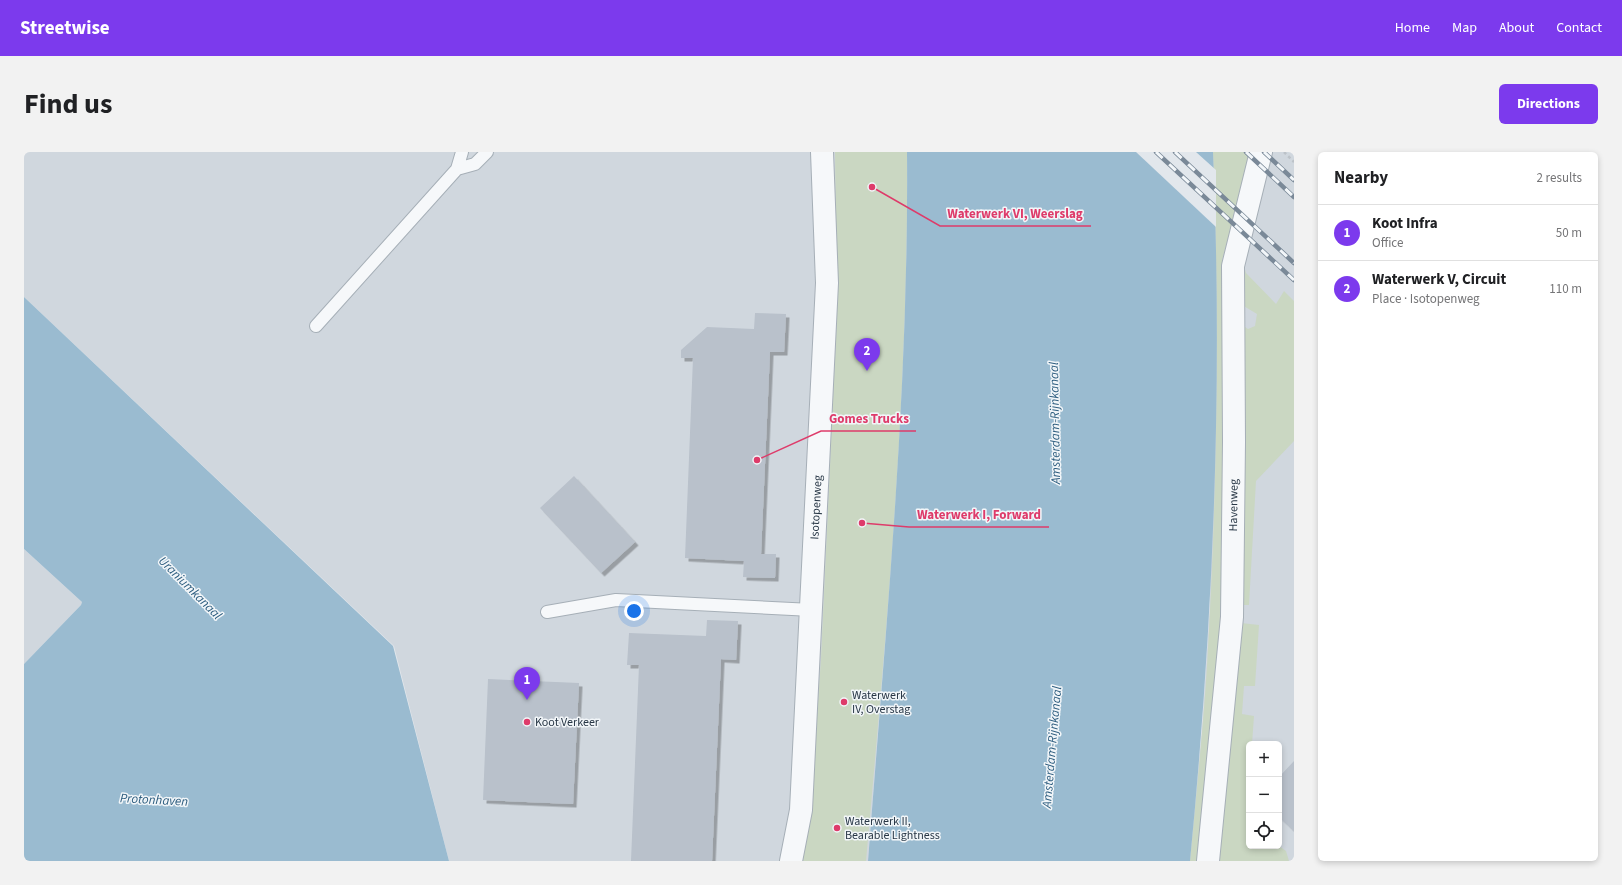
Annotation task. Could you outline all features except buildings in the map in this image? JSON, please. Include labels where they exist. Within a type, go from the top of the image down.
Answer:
[{"type":"street","name":"Isotopenweg","points":[[791,861],[801,810],[827,283],[822,152]]},
{"type":"street","name":"Havenweg","points":[[1208,861],[1232,617],[1234,428],[1233,266],[1261,152]]},
{"type":"lane","points":[[316,326],[457,169],[462,152]]},
{"type":"lane","points":[[457,169],[475,164],[487,152]]},
{"type":"lane","points":[[547,612],[616,600],[812,610]]},
{"type":"path","points":[[1284,152],[1294,162]]},
{"type":"shaded area","points":[[24,152],[907,152],[906,290],[893,540],[868,861],[449,861],[394,646],[24,297]]},
{"type":"shaded area","points":[[1213,152],[1294,152],[1294,861],[1190,861],[1202,730],[1210,604]]},
{"type":"shaded area","points":[[24,549],[82,602],[81,605],[24,664]]},
{"type":"green space","points":[[835,152],[907,152],[907,241],[904,330],[889,595],[866,861],[803,861],[811,806],[821,658],[837,316]]},
{"type":"green space","points":[[1213,152],[1252,152],[1222,260],[1224,319],[1223,571],[1217,674],[1200,861],[1190,861],[1205,690],[1213,538],[1217,345]]},
{"type":"green space","points":[[1243,263],[1246,273],[1276,304],[1284,291],[1294,301],[1294,441],[1256,481],[1249,605],[1242,605],[1242,325],[1248,329],[1255,326],[1257,314],[1242,305]]},
{"type":"green space","points":[[1241,623],[1259,625],[1255,686],[1244,686],[1242,714],[1254,716],[1252,741],[1246,741],[1246,849],[1282,848],[1286,851],[1289,861],[1216,861]]},
{"type":"water","name":"Amsterdam-Rijnkanaal","points":[[907,152],[1213,152],[1217,330],[1214,507],[1205,684],[1190,861],[868,861],[889,595],[900,418],[907,241]]},
{"type":"water","points":[[24,297],[393,646],[449,861],[24,861],[24,664],[81,605],[82,602],[24,549]]},
{"type":"pier","points":[[1136,152],[1196,152],[1216,170],[1216,227]]},
{"type":"railway","points":[[1156,152],[1294,280]]},
{"type":"railway","points":[[1175,152],[1294,263]]},
{"type":"railway","points":[[1246,152],[1294,197]]},
{"type":"railway","points":[[1264,152],[1294,180]]},
{"type":"place","name":"Waterwerk VI, Weerslag","points":[[872,187]]},
{"type":"place","name":"Waterwerk V, Circuit","points":[[867,371]]},
{"type":"place","name":"Gomes Trucks","points":[[757,460]]},
{"type":"place","name":"Waterwerk I, Forward","points":[[862,523]]},
{"type":"place","name":"Koot Infra","points":[[527,700]]},
{"type":"place","name":"Waterwerk IV, Overstag","points":[[844,702]]},
{"type":"place","name":"Koot Verkeer","points":[[527,722]]},
{"type":"place","name":"Waterwerk II, Bearable Lightness","points":[[837,828]]},
{"type":"water label","name":"Uraniumkanaal","points":[[190,588]]},
{"type":"water label","name":"Protonhaven","points":[[154,800]]}]
